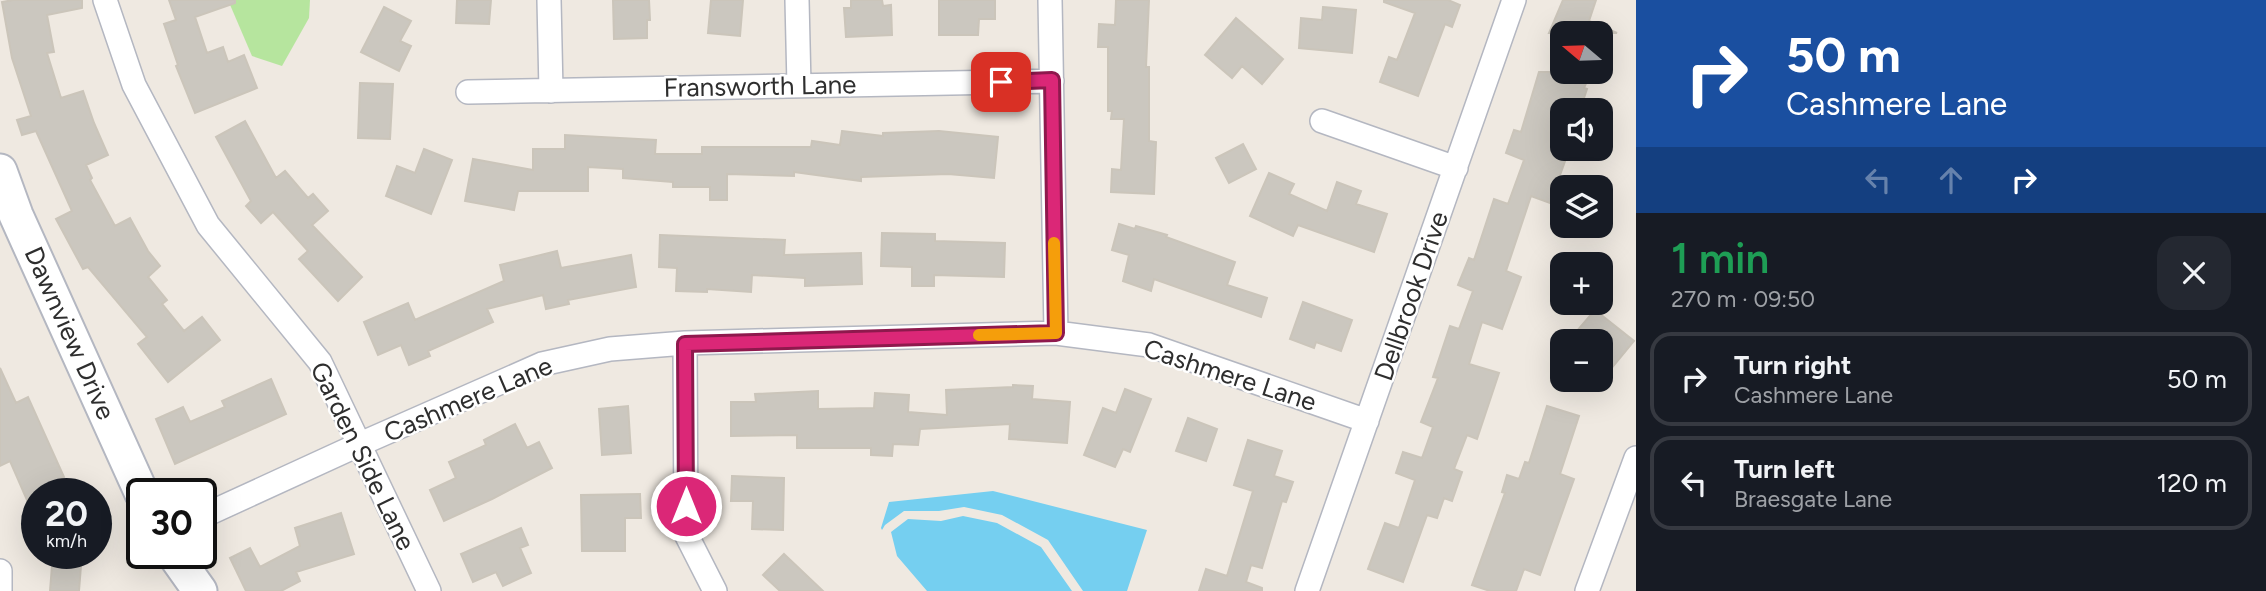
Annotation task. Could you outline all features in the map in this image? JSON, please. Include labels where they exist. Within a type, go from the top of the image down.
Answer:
[{"type":"street","name":"Garden Side Lane","points":[[105,0],[134,85],[208,225],[320,362],[429,591]]},
{"type":"street","points":[[549,0],[551,90]]},
{"type":"street","points":[[797,0],[799,86]]},
{"type":"street","points":[[1050,0],[1056,333]]},
{"type":"street","name":"Dellbrook Drive","points":[[1307,591],[1514,0]]},
{"type":"street","name":"Fransworth Lane","points":[[468,92],[1052,80]]},
{"type":"street","points":[[1322,121],[1456,168]]},
{"type":"street","name":"Dawnview Drive","points":[[0,171],[16,215],[135,478]]},
{"type":"street","name":"Cashmere Lane","points":[[217,510],[542,364],[610,349],[685,344],[1056,333],[1149,345],[1367,421]]},
{"type":"street","points":[[685,344],[686,534],[715,591]]},
{"type":"street","points":[[1587,591],[1636,458]]},
{"type":"street","points":[[184,569],[200,591]]},
{"type":"street","points":[[0,570],[0,590]]},
{"type":"green space","points":[[228,0],[310,0],[309,18],[282,66],[252,56]]},
{"type":"water","points":[[993,491],[1147,530],[1127,591],[1083,591],[1048,540],[1002,515],[964,507],[939,511],[904,511],[882,530],[881,528],[889,502]]},
{"type":"water","points":[[963,516],[997,523],[1041,547],[1072,591],[927,591],[897,556],[891,532],[908,519],[941,521]]},
{"type":"building","points":[[82,0],[82,8],[47,15],[54,52],[47,53],[61,98],[83,91],[108,155],[86,165],[92,178],[90,180],[115,226],[130,218],[148,251],[160,266],[148,277],[167,300],[162,304],[184,331],[202,317],[220,340],[168,382],[138,344],[147,337],[88,267],[83,269],[56,219],[72,211],[36,131],[22,135],[17,120],[31,116],[12,58],[2,2]]},
{"type":"building","points":[[169,0],[235,0],[235,3],[195,17],[207,53],[223,47],[228,62],[244,55],[257,88],[195,113],[176,66],[178,65],[164,24],[176,20]]},
{"type":"building","points":[[457,0],[491,0],[489,24],[456,23]]},
{"type":"building","points":[[613,0],[649,0],[647,38],[614,39]]},
{"type":"building","points":[[711,0],[743,0],[740,36],[708,33]]},
{"type":"building","points":[[851,0],[882,0],[883,6],[891,5],[892,35],[846,37],[844,8],[851,8]]},
{"type":"building","points":[[939,0],[995,0],[995,19],[979,19],[978,35],[939,35]]},
{"type":"building","points":[[1116,0],[1149,0],[1146,67],[1149,67],[1149,141],[1156,142],[1154,194],[1111,192],[1112,169],[1121,170],[1124,119],[1111,119],[1112,111],[1108,111],[1108,47],[1098,47],[1099,24],[1115,25]]},
{"type":"building","points":[[1384,0],[1448,0],[1460,5],[1452,27],[1445,24],[1418,96],[1380,82],[1389,57],[1397,60],[1415,13]]},
{"type":"building","points":[[1563,0],[1596,0],[1589,21],[1554,21]]},
{"type":"building","points":[[384,7],[411,21],[400,41],[411,46],[399,71],[361,52]]},
{"type":"building","points":[[1323,7],[1356,10],[1352,53],[1299,48],[1301,18],[1322,20]]},
{"type":"building","points":[[1236,18],[1283,59],[1262,84],[1242,66],[1232,78],[1205,55]]},
{"type":"building","points":[[1539,72],[1550,72],[1550,84],[1586,84],[1584,98],[1550,98],[1550,161],[1565,161],[1560,175],[1550,175],[1550,203],[1531,196],[1506,271],[1521,277],[1502,329],[1482,322],[1469,364],[1499,373],[1477,439],[1467,435],[1454,469],[1462,472],[1452,501],[1444,498],[1437,518],[1427,515],[1403,582],[1368,569],[1385,523],[1399,528],[1415,480],[1396,473],[1403,452],[1422,458],[1433,427],[1421,422],[1438,378],[1433,377],[1450,326],[1459,329],[1473,291],[1458,285],[1469,258],[1474,260],[1494,199],[1508,204],[1524,160],[1506,153],[1514,130],[1521,132]]},
{"type":"building","points":[[360,83],[393,84],[390,139],[358,138]]},
{"type":"building","points":[[245,121],[276,178],[285,171],[308,198],[313,194],[328,211],[312,225],[362,277],[338,301],[299,259],[308,251],[273,212],[261,223],[246,206],[251,201],[216,137]]},
{"type":"building","points":[[842,131],[883,136],[883,133],[939,131],[998,137],[994,178],[948,174],[861,177],[861,181],[794,172],[794,176],[727,174],[727,200],[710,200],[710,187],[673,187],[673,182],[623,178],[623,169],[588,167],[588,191],[518,191],[514,210],[465,201],[473,159],[533,170],[533,149],[565,149],[565,135],[656,140],[655,154],[702,154],[702,147],[811,147],[812,141],[840,145]]},
{"type":"building","points":[[1243,144],[1256,169],[1229,183],[1216,158]]},
{"type":"building","points":[[424,149],[452,160],[431,214],[386,196],[397,166],[415,173]]},
{"type":"building","points":[[1269,173],[1294,184],[1289,194],[1327,211],[1337,182],[1361,191],[1356,204],[1387,214],[1374,252],[1298,225],[1293,236],[1250,216]]},
{"type":"building","points":[[1119,224],[1167,235],[1166,237],[1235,262],[1227,285],[1267,298],[1261,317],[1154,279],[1151,291],[1123,281],[1129,255],[1112,250]]},
{"type":"building","points":[[882,233],[935,234],[935,241],[1005,243],[1004,277],[934,275],[934,286],[912,286],[912,267],[881,266]]},
{"type":"building","points":[[660,235],[785,240],[784,255],[861,253],[862,284],[805,286],[805,278],[752,275],[751,292],[707,289],[707,292],[676,291],[677,268],[659,267]]},
{"type":"building","points":[[557,251],[561,268],[631,255],[636,287],[568,300],[569,304],[546,309],[543,295],[487,309],[493,322],[428,351],[430,356],[409,365],[401,345],[378,355],[364,322],[408,303],[415,320],[504,281],[500,265]]},
{"type":"building","points":[[1303,302],[1352,320],[1341,351],[1316,342],[1314,348],[1290,339]]},
{"type":"building","points":[[1591,315],[1601,315],[1634,341],[1613,366],[1613,329],[1579,329]]},
{"type":"building","points":[[0,368],[16,403],[28,397],[64,477],[21,478],[21,486],[10,461],[0,466]]},
{"type":"building","points":[[271,379],[286,414],[175,464],[156,419],[183,407],[190,422],[225,407],[222,401]]},
{"type":"building","points":[[1033,386],[1032,399],[1070,402],[1067,443],[1009,439],[1010,424],[920,429],[918,445],[893,444],[892,456],[871,455],[871,448],[797,448],[797,435],[731,436],[731,402],[756,402],[755,394],[818,391],[818,409],[874,408],[875,393],[909,395],[908,412],[947,415],[946,390]]},
{"type":"building","points":[[1125,389],[1151,399],[1130,452],[1123,449],[1115,467],[1084,455],[1103,408],[1116,413]]},
{"type":"building","points":[[628,406],[631,453],[602,455],[599,409]]},
{"type":"building","points":[[1547,406],[1579,416],[1560,474],[1574,479],[1540,575],[1524,569],[1516,591],[1490,591],[1472,585],[1505,493],[1502,492],[1507,475],[1519,479],[1525,462],[1529,463]]},
{"type":"building","points":[[1188,418],[1217,429],[1206,461],[1176,451]]},
{"type":"building","points":[[515,424],[527,448],[539,442],[552,468],[444,521],[430,490],[456,478],[449,462],[486,445],[484,440]]},
{"type":"building","points":[[1248,440],[1282,451],[1274,476],[1293,482],[1286,502],[1282,501],[1262,568],[1251,565],[1246,582],[1262,588],[1262,591],[1199,591],[1206,569],[1227,576],[1253,491],[1234,485]]},
{"type":"building","points":[[732,476],[784,478],[783,530],[752,529],[753,501],[731,501]]},
{"type":"building","points":[[640,494],[641,518],[625,518],[625,551],[582,551],[581,495]]},
{"type":"building","points":[[341,513],[354,554],[296,572],[300,581],[281,591],[246,591],[230,558],[250,548],[260,567],[300,546],[295,528]]},
{"type":"building","points":[[521,528],[528,545],[520,548],[531,573],[503,586],[496,572],[473,582],[461,554]]},
{"type":"building","points":[[784,554],[823,591],[780,591],[763,575]]},
{"type":"building","points":[[52,569],[81,569],[79,591],[50,591]]},
{"type":"slow traffic","points":[[979,335],[1056,333],[1054,243]]},
{"type":"route","points":[[686,506],[685,344],[1056,333],[1052,80],[1001,82]]}]
